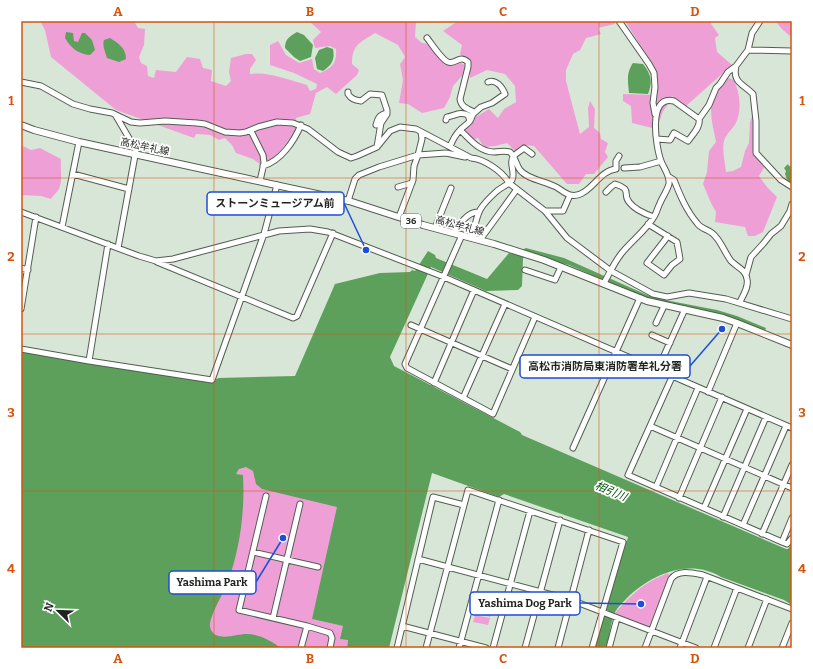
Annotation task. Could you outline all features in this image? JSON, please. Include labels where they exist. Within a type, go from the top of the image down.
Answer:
[{"type":"main road","name":"高松牟礼線","points":[[21,125],[79,142],[348,201],[435,228],[480,240],[561,267],[664,306],[737,323],[792,345]]},
{"type":"street","points":[[619,21],[654,72],[655,87],[653,103],[661,161],[669,177],[674,180],[685,205],[698,225],[712,232],[732,262],[746,275],[748,281],[740,302]]},
{"type":"street","points":[[657,139],[670,140],[674,133],[688,141],[699,127],[699,119],[716,88],[748,50],[752,33],[760,21]]},
{"type":"street","points":[[427,38],[449,62],[461,58],[468,62],[460,99],[461,104],[465,108],[472,111],[473,114]]},
{"type":"street","points":[[748,50],[792,50]]},
{"type":"street","points":[[736,66],[736,78],[753,94],[756,121],[756,153],[781,180],[792,187]]},
{"type":"street","points":[[450,147],[452,141],[460,130],[469,124],[473,114],[481,107],[492,103],[505,94],[497,83],[491,81],[488,82]]},
{"type":"street","points":[[21,82],[41,86],[81,106],[116,115],[131,122],[140,123],[174,121],[205,124],[225,132],[240,133],[251,131],[258,126],[277,122],[293,123],[301,125],[316,134],[338,152],[351,158],[377,147],[390,131],[400,127],[416,129],[471,158]]},
{"type":"street","points":[[348,92],[349,96],[354,100],[361,101],[370,94],[382,95],[387,113],[381,123],[377,147]]},
{"type":"street","points":[[655,115],[658,106],[664,100],[668,99],[674,101],[699,119]]},
{"type":"street","points":[[376,126],[378,118],[382,114],[387,113]]},
{"type":"street","points":[[446,120],[447,117],[460,113],[468,115],[470,121]]},
{"type":"street","points":[[116,115],[136,150],[118,248]]},
{"type":"street","points":[[263,166],[279,157],[294,139],[301,125]]},
{"type":"street","points":[[460,130],[471,141],[486,151],[495,152],[504,150],[510,152],[514,156],[520,170],[525,174],[555,186],[570,195],[578,196],[584,193],[604,174],[612,169],[616,169],[616,161],[619,156]]},
{"type":"street","points":[[251,131],[263,155],[263,166],[260,181]]},
{"type":"street","points":[[399,217],[412,183],[414,166],[422,139],[421,132]]},
{"type":"street","points":[[62,227],[79,142]]},
{"type":"street","points":[[472,238],[478,212],[486,202],[511,181],[514,176],[512,160],[514,156],[524,148],[532,154]]},
{"type":"street","points":[[348,201],[355,179],[359,175],[379,167],[418,155],[446,153],[478,158],[505,177],[509,183],[545,211],[568,238],[611,271],[653,294],[660,296],[674,296],[689,293],[740,302],[792,319]]},
{"type":"street","points":[[624,168],[644,166],[661,161]]},
{"type":"street","points":[[73,174],[129,189]]},
{"type":"street","points":[[604,283],[620,255],[654,217],[666,192],[669,177]]},
{"type":"street","points":[[398,187],[412,183]]},
{"type":"street","points":[[606,192],[615,184],[624,187],[626,189],[629,202],[641,212],[654,217]]},
{"type":"street","points":[[21,349],[212,380],[264,234],[277,185]]},
{"type":"street","points":[[435,228],[451,188]]},
{"type":"street","points":[[480,240],[517,189]]},
{"type":"street","points":[[545,211],[563,211],[570,195]]},
{"type":"street","points":[[746,275],[751,257],[780,226],[790,211],[792,204]]},
{"type":"street","points":[[21,212],[156,261],[293,318],[297,316],[333,233]]},
{"type":"street","points":[[454,233],[461,222],[468,216],[478,212]]},
{"type":"street","points":[[21,309],[36,217]]},
{"type":"street","points":[[648,224],[668,236],[677,242],[680,259],[672,265],[664,275],[647,263],[668,236]]},
{"type":"street","points":[[156,261],[182,257],[279,231],[310,229],[333,233],[430,272],[444,276],[657,371],[792,428]]},
{"type":"street","points":[[462,235],[405,364],[407,368],[493,414],[535,317]]},
{"type":"street","points":[[89,361],[108,244]]},
{"type":"street","points":[[525,270],[555,280],[561,267]]},
{"type":"street","points":[[21,268],[28,270]]},
{"type":"street","points":[[434,383],[474,290]]},
{"type":"street","points":[[573,448],[640,298]]},
{"type":"street","points":[[463,398],[505,304]]},
{"type":"street","points":[[656,323],[664,306]]},
{"type":"street","points":[[657,371],[685,310]]},
{"type":"street","points":[[708,392],[737,323]]},
{"type":"street","points":[[411,325],[512,369]]},
{"type":"street","points":[[652,335],[670,343]]},
{"type":"street","points":[[672,377],[628,475],[787,544],[792,538]]},
{"type":"street","points":[[656,487],[698,388]]},
{"type":"street","points":[[679,498],[722,398]]},
{"type":"street","points":[[704,508],[747,409]]},
{"type":"street","points":[[723,517],[766,417]]},
{"type":"street","points":[[650,426],[792,488]]},
{"type":"street","points":[[743,525],[786,426]]},
{"type":"street","points":[[762,534],[792,465]]},
{"type":"street","points":[[426,648],[468,490],[623,542],[592,648]]},
{"type":"street","points":[[266,496],[239,610],[330,633],[332,638],[330,648]]},
{"type":"street","points":[[397,648],[433,497],[464,505]]},
{"type":"street","points":[[459,648],[499,500]]},
{"type":"street","points":[[273,618],[300,504]]},
{"type":"street","points":[[493,648],[530,510]]},
{"type":"street","points":[[782,542],[792,518]]},
{"type":"street","points":[[525,648],[560,520]]},
{"type":"street","points":[[558,648],[589,530]]},
{"type":"street","points":[[253,552],[318,567]]},
{"type":"street","points":[[418,559],[571,600],[651,631],[681,645],[696,648]]},
{"type":"street","points":[[645,648],[672,577],[676,575],[688,572],[707,576],[792,609]]},
{"type":"street","points":[[681,645],[707,576]]},
{"type":"street","points":[[714,648],[737,588]]},
{"type":"street","points":[[748,648],[767,599]]},
{"type":"street","points":[[610,648],[616,617]]},
{"type":"street","points":[[782,648],[792,623]]},
{"type":"street","points":[[301,648],[307,626]]},
{"type":"street","points":[[402,626],[486,648]]},
{"type":"shaded area","points":[[40,21],[134,21],[138,28],[145,29],[144,45],[139,57],[141,63],[147,66],[148,76],[154,78],[156,70],[176,72],[187,57],[200,59],[203,68],[212,70],[211,81],[226,86],[231,81],[229,72],[231,58],[252,54],[256,60],[250,69],[250,74],[257,73],[278,76],[307,85],[310,91],[316,89],[317,84],[294,73],[270,65],[270,45],[278,41],[286,55],[299,63],[312,59],[314,69],[320,73],[331,67],[336,58],[336,49],[330,46],[315,48],[313,40],[321,32],[309,21],[416,21],[415,37],[422,43],[430,44],[447,64],[461,63],[466,66],[462,76],[453,86],[450,97],[444,108],[422,113],[408,104],[399,103],[403,80],[400,64],[405,57],[398,45],[375,33],[361,42],[353,52],[352,64],[359,70],[357,75],[336,94],[327,87],[316,93],[310,114],[296,118],[297,127],[286,144],[277,154],[261,165],[253,159],[236,153],[232,145],[225,138],[219,140],[210,135],[196,134],[194,138],[116,110],[51,57],[45,30]]},
{"type":"shaded area","points":[[458,21],[614,21],[615,24],[598,28],[601,34],[586,38],[580,50],[573,54],[566,70],[566,81],[580,134],[589,127],[588,108],[590,101],[595,109],[594,128],[600,133],[601,139],[608,143],[605,152],[608,157],[594,174],[586,174],[579,184],[567,184],[534,146],[524,145],[516,152],[507,143],[484,147],[478,138],[472,140],[463,130],[474,118],[489,109],[498,118],[504,109],[516,102],[515,86],[505,74],[487,70],[470,78],[469,64],[460,54],[462,45],[443,31]]},
{"type":"shaded area","points":[[625,21],[709,21],[719,35],[715,38],[717,52],[732,65],[686,106],[672,96],[663,111],[660,120],[652,128],[632,123],[631,106],[623,101],[623,94],[656,95],[658,79],[655,69]]},
{"type":"shaded area","points":[[775,21],[792,21],[792,36],[783,30]]},
{"type":"shaded area","points":[[726,77],[734,80],[738,91],[740,107],[736,123],[726,136],[724,142],[723,150],[726,172],[733,171],[741,167],[745,151],[749,143],[750,122],[753,114],[754,155],[765,166],[759,176],[777,197],[763,232],[755,236],[748,236],[745,227],[715,222],[716,212],[703,184],[707,172],[709,151],[716,142],[711,117],[711,107],[716,93]]},
{"type":"shaded area","points":[[21,145],[31,150],[40,148],[61,159],[61,178],[59,189],[51,199],[41,196],[21,195]]},
{"type":"shaded area","points":[[248,466],[338,507],[313,619],[343,626],[348,640],[347,648],[274,648],[223,642],[206,628],[235,474],[240,467]]},
{"type":"shaded area","points":[[668,573],[669,575],[672,574],[652,625],[649,627],[614,614],[638,590]]},
{"type":"shaded area","points":[[478,606],[492,610],[490,617],[476,613]]},
{"type":"shaded area","points":[[475,615],[490,618],[488,625],[473,622]]},
{"type":"water","points":[[66,32],[73,33],[74,41],[78,42],[82,33],[85,33],[92,40],[95,50],[90,55],[75,50],[65,38]]},
{"type":"water","points":[[297,32],[304,35],[313,45],[311,57],[300,61],[285,48],[288,38]]},
{"type":"water","points":[[110,38],[119,44],[123,49],[126,59],[119,62],[107,58],[103,42],[104,40]]},
{"type":"water","points":[[327,47],[333,49],[334,56],[329,67],[323,71],[317,69],[315,58],[319,50]]},
{"type":"water","points":[[633,63],[643,64],[648,71],[651,81],[648,94],[629,93],[628,74]]},
{"type":"water","points":[[788,164],[792,167],[792,185],[788,182],[785,174],[786,171],[784,168]]},
{"type":"water","name":"相引川","points":[[526,248],[564,258],[647,295],[717,310],[737,316],[766,328],[765,331],[640,296],[569,265],[530,254],[523,258],[522,286],[518,290],[486,291],[431,267],[390,357],[394,366],[520,432],[522,435],[786,549],[788,549],[792,544],[792,605],[784,600],[721,577],[709,571],[684,569],[671,571],[648,582],[637,589],[625,600],[615,612],[607,648],[595,648],[625,541],[627,541],[628,537],[504,494],[499,497],[432,473],[389,648],[347,648],[348,640],[340,639],[343,626],[312,619],[337,507],[262,489],[256,484],[253,471],[246,467],[239,469],[236,474],[243,475],[243,502],[241,530],[235,558],[227,584],[210,622],[210,627],[213,633],[218,636],[226,637],[251,634],[265,638],[281,648],[21,648],[21,351],[214,383],[216,379],[219,378],[295,376],[335,284],[380,273],[415,271],[428,251],[435,255],[436,258],[487,279],[509,253],[514,254]]},
{"type":"place","name":"ストーンミュージアム前","points":[[366,250]]},
{"type":"place","name":"高松市消防局東消防署牟礼分署","points":[[722,329]]},
{"type":"place","name":"Yashima Park","points":[[283,538]]},
{"type":"place","name":"Yashima Dog Park","points":[[641,604]]}]
